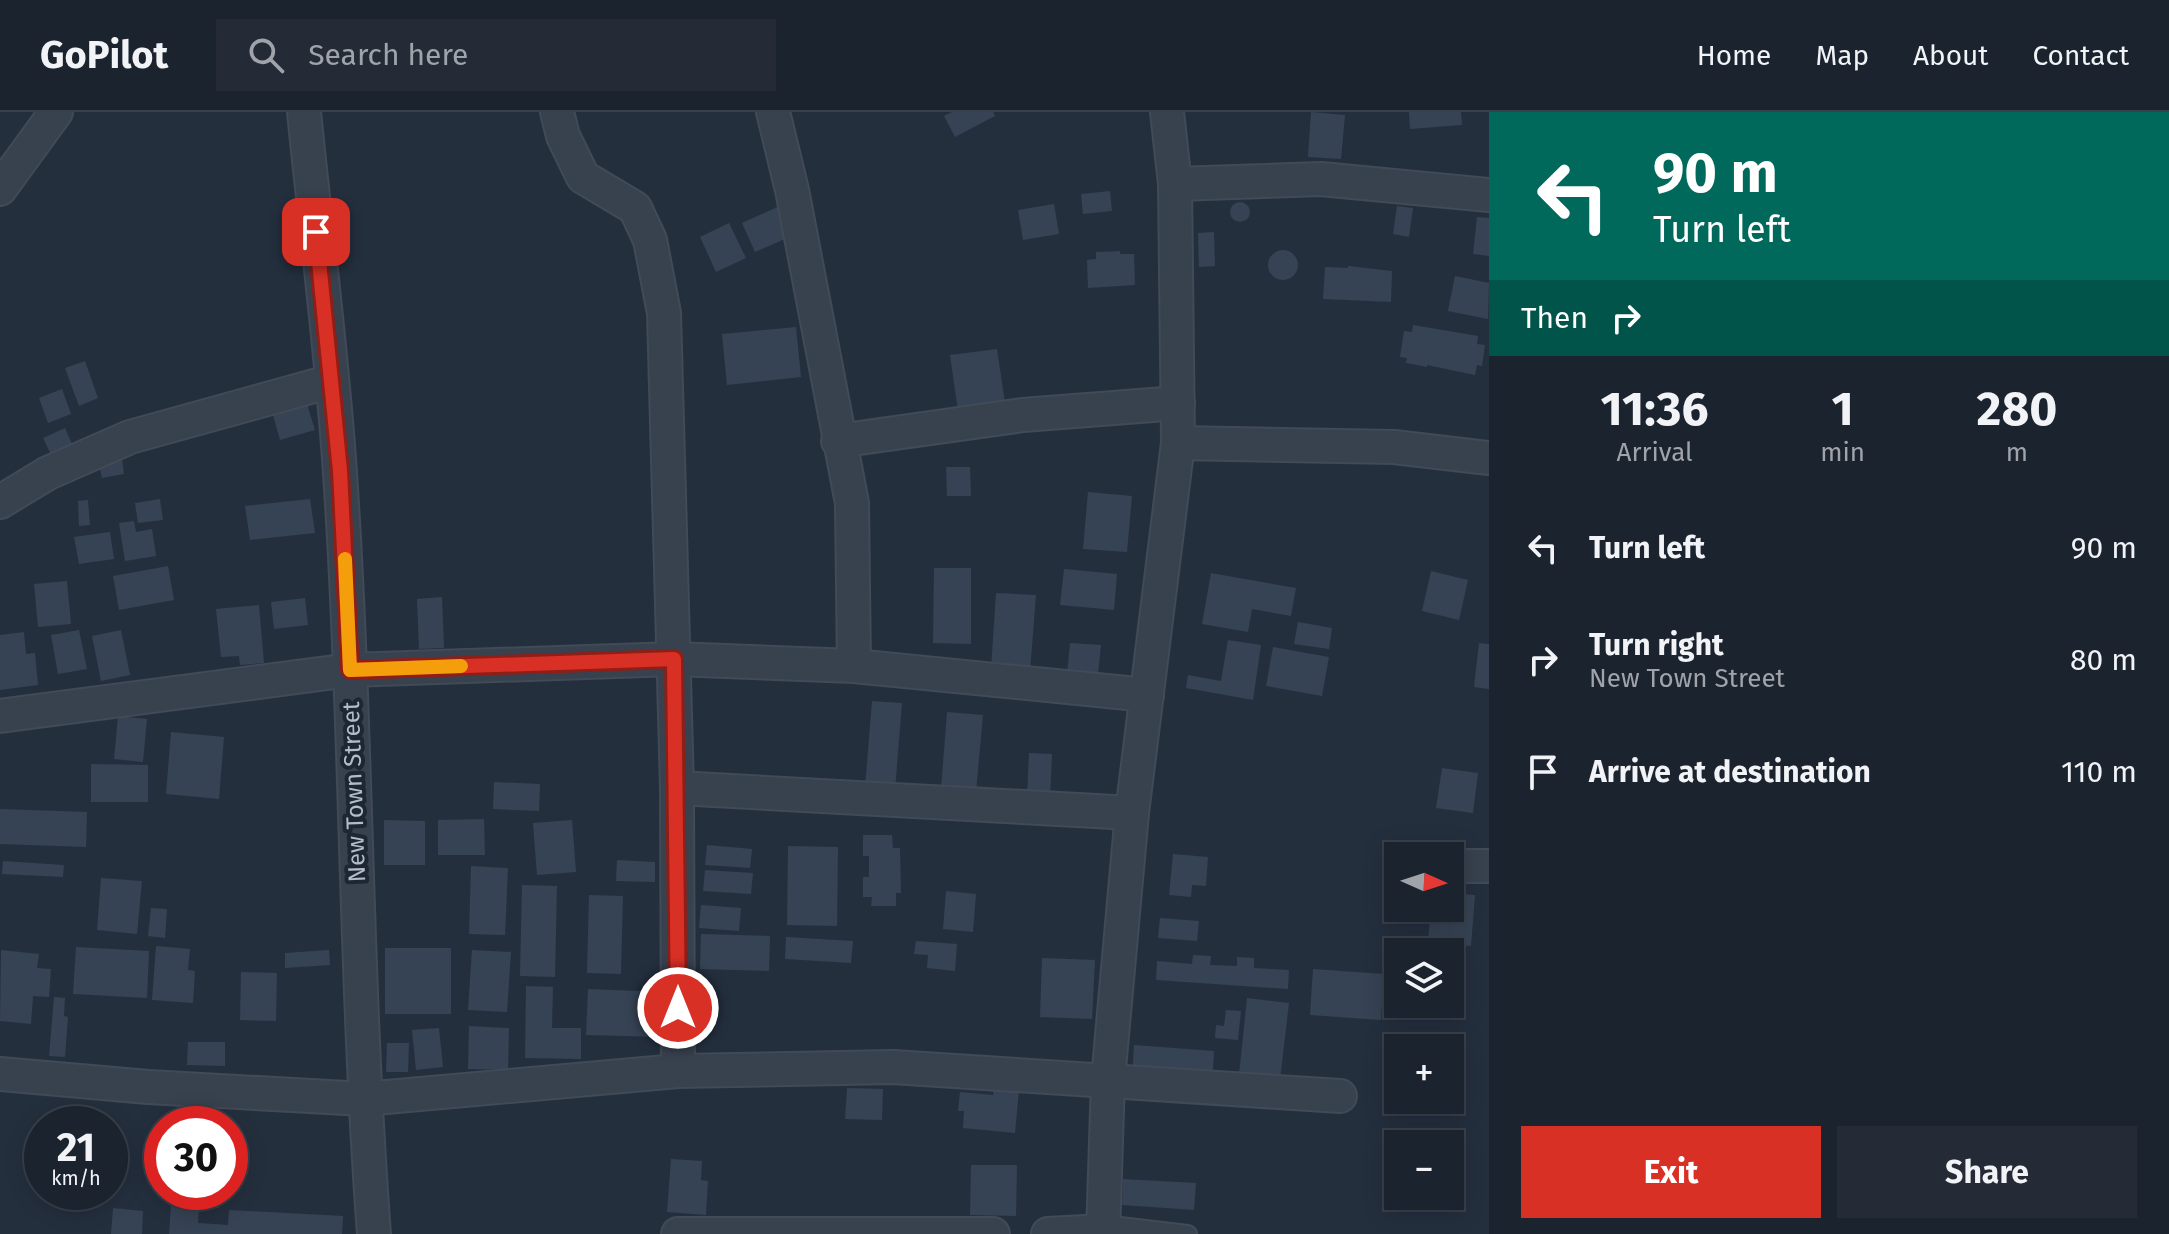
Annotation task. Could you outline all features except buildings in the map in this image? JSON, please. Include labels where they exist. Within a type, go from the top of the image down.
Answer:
[{"type":"street","points":[[0,189],[56,112]]},
{"type":"street","name":"New Town Street","points":[[304,112],[340,471],[364,1099],[374,1234]]},
{"type":"street","points":[[557,112],[563,136],[583,177],[635,208],[650,240],[664,313],[677,788],[678,1071]]},
{"type":"street","points":[[773,112],[792,190],[852,503],[854,666]]},
{"type":"street","points":[[1048,1234],[1103,1230],[1108,1080],[1132,813],[1178,443],[1175,184],[1167,112]]},
{"type":"street","points":[[1175,184],[1321,179],[1489,195]]},
{"type":"street","points":[[0,502],[48,473],[130,437],[332,381]]},
{"type":"street","points":[[838,441],[1023,415],[1178,403]]},
{"type":"street","points":[[1178,443],[1394,447],[1489,458]]},
{"type":"street","points":[[0,716],[350,670],[674,659],[854,666],[1147,695]]},
{"type":"street","points":[[677,788],[1132,813]]},
{"type":"street","points":[[1464,866],[1489,866]]},
{"type":"street","points":[[0,1074],[148,1087],[364,1099],[678,1071],[893,1067],[1340,1096]]},
{"type":"street","points":[[678,1234],[993,1234]]},
{"type":"lane","points":[[1103,1230],[1188,1234]]},
{"type":"slow traffic","points":[[345,559],[350,670],[461,666]]},
{"type":"route","points":[[316,232],[340,471],[350,670],[674,659],[678,1008]]}]
